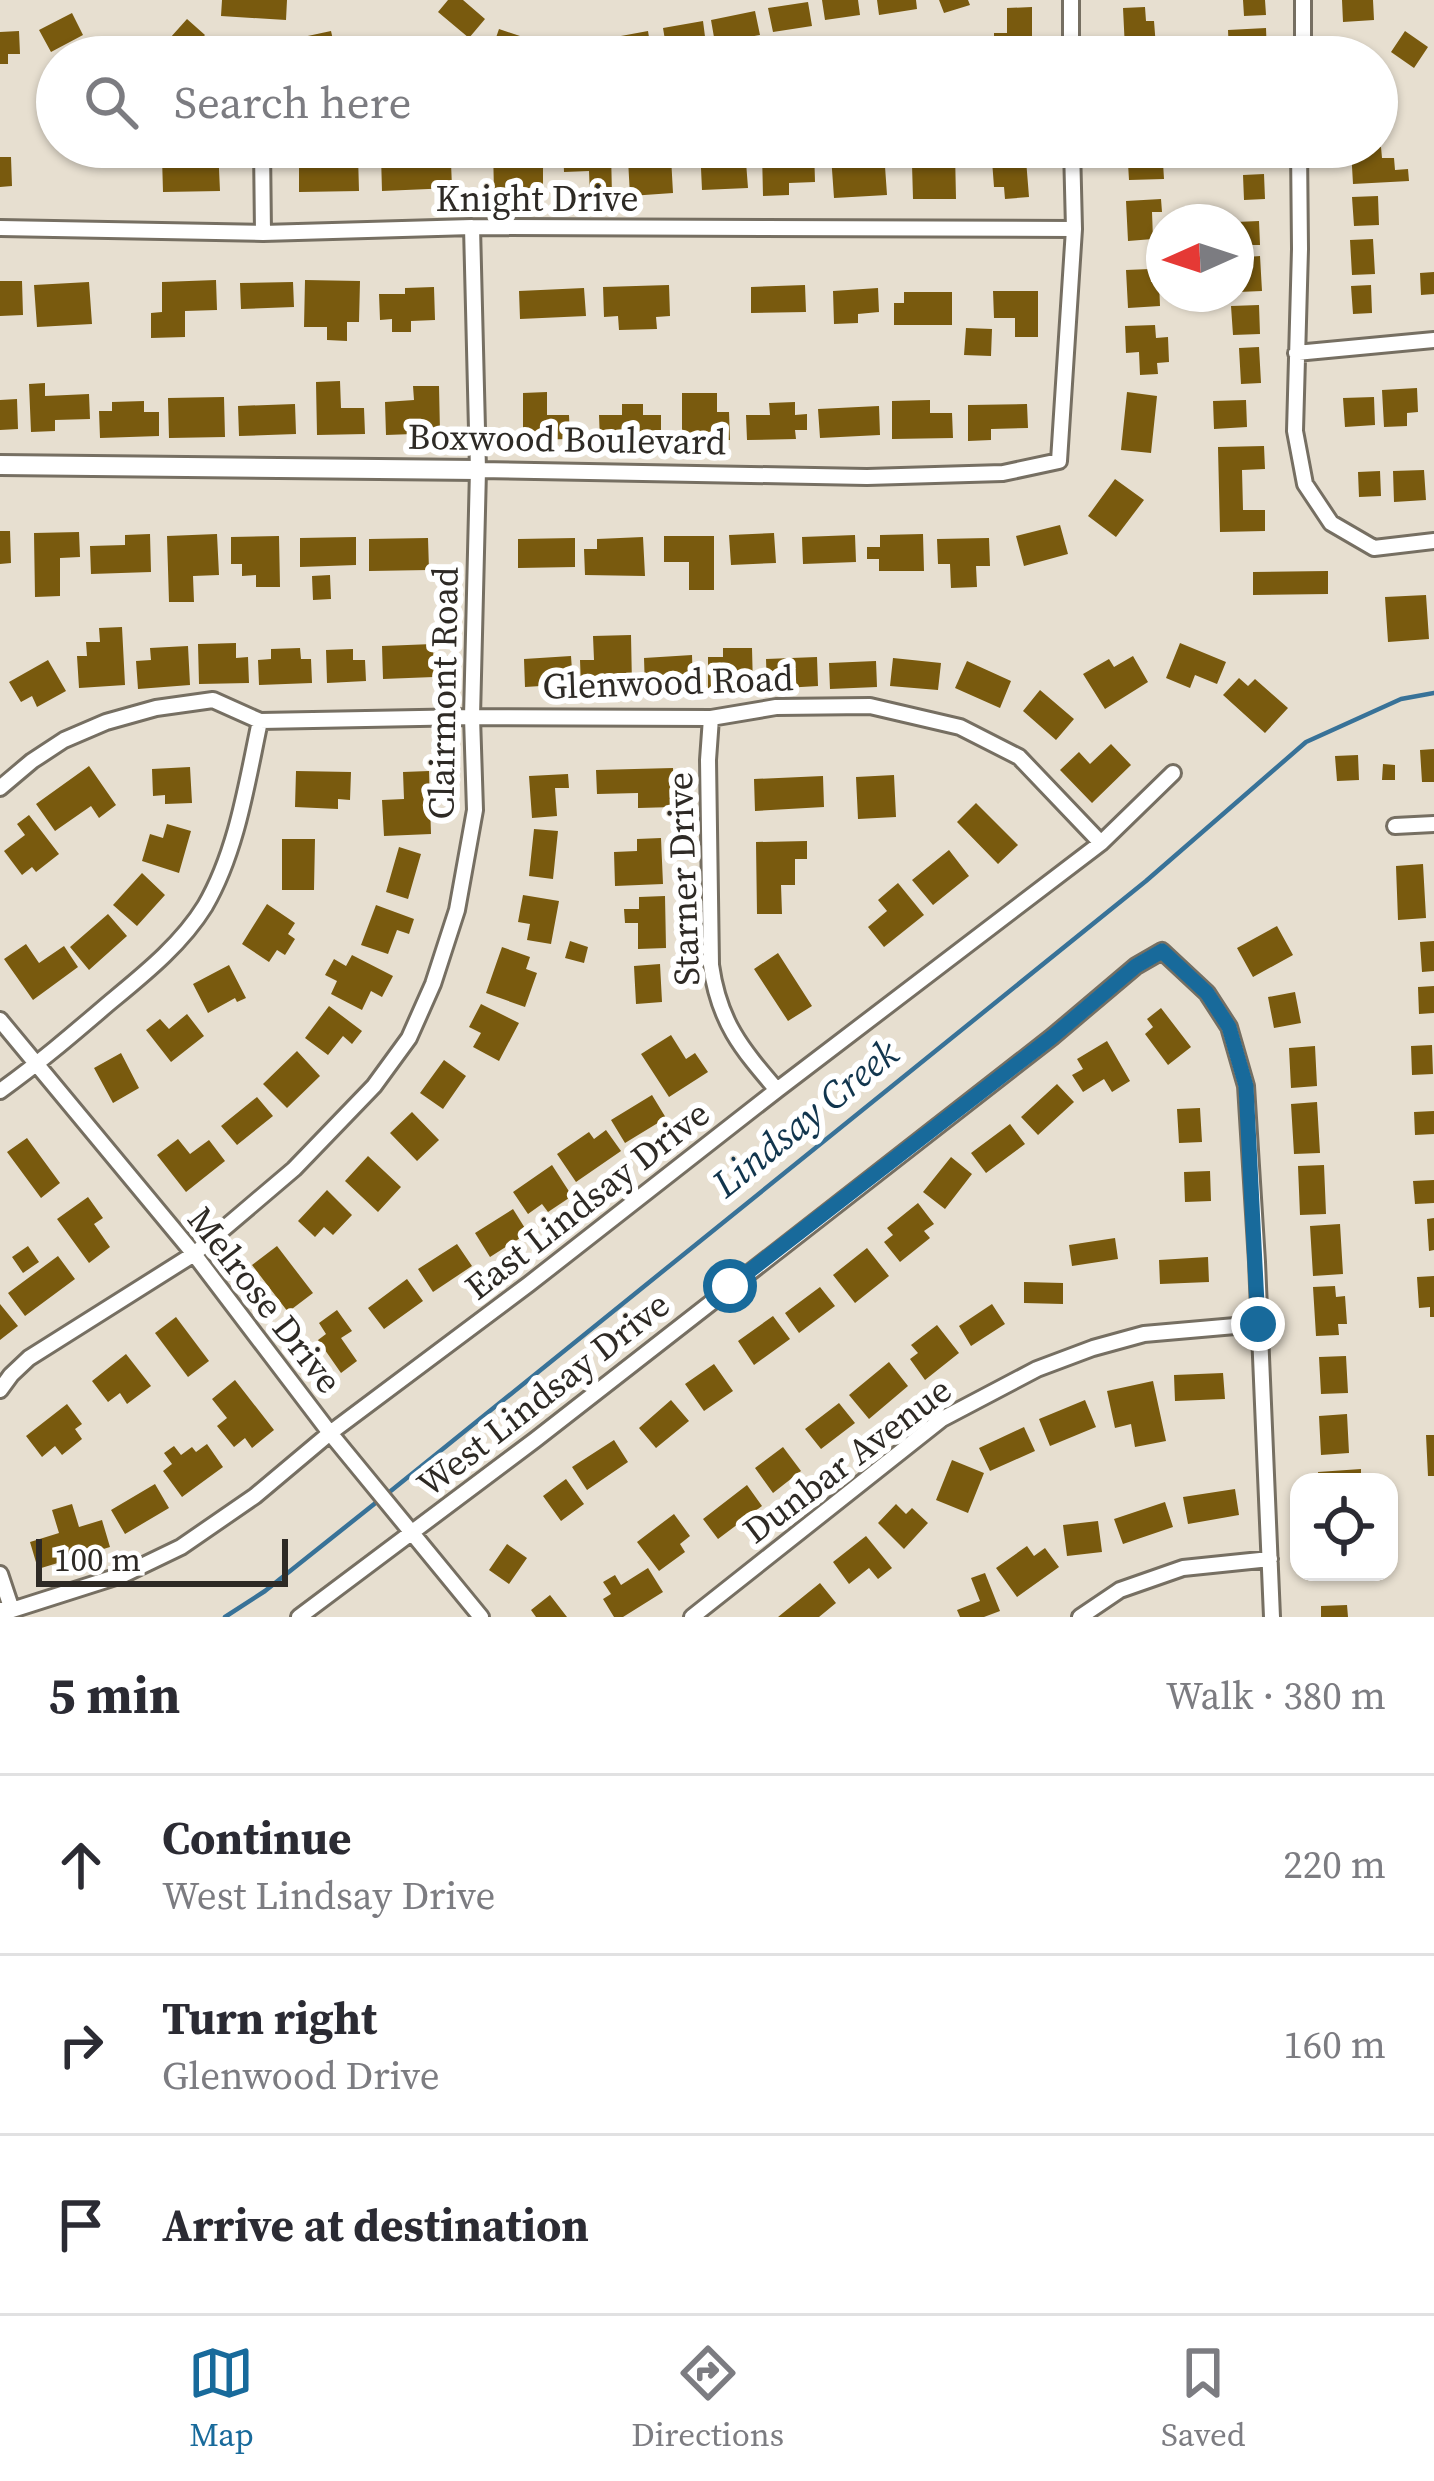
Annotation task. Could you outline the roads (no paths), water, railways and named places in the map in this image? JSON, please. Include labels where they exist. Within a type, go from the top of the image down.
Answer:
[{"type":"street","points":[[1071,0],[1071,36]]},
{"type":"street","points":[[1303,0],[1304,36]]},
{"type":"street","points":[[262,168],[263,233]]},
{"type":"street","points":[[1073,168],[1074,229]]},
{"type":"street","points":[[1299,168],[1294,431],[1305,484],[1331,523],[1374,548],[1434,541]]},
{"type":"street","name":"Knight Drive","points":[[0,228],[263,233],[472,227],[1074,229]]},
{"type":"street","name":"Clairmont Road","points":[[0,1390],[29,1358],[194,1254],[294,1169],[374,1086],[409,1038],[433,984],[457,910],[475,810],[472,717],[478,470],[472,227]]},
{"type":"street","name":"Boxwood Boulevard","points":[[0,465],[867,477],[1003,472],[1059,461],[1074,229]]},
{"type":"street","points":[[1296,353],[1434,340]]},
{"type":"street","name":"Glenwood Road","points":[[0,788],[64,740],[106,722],[156,708],[213,700],[260,721],[711,718],[776,707],[870,706],[960,727],[1019,757],[1102,843]]},
{"type":"street","name":"Starner Drive","points":[[711,718],[714,990],[736,1042],[777,1090]]},
{"type":"street","points":[[0,1091],[146,973],[205,906],[241,810],[260,721]]},
{"type":"street","name":"East Lindsay Drive","points":[[6,1610],[124,1574],[182,1546],[255,1496],[330,1433],[1102,843],[1173,772]]},
{"type":"street","points":[[1395,826],[1434,824]]},
{"type":"street","name":"West Lindsay Drive","points":[[299,1617],[535,1441],[1052,1037],[1136,966],[1162,951],[1207,993],[1229,1027],[1246,1086],[1258,1324]]},
{"type":"street","name":"Melrose Drive","points":[[0,1020],[194,1254],[330,1433],[481,1617]]},
{"type":"street","points":[[1258,1324],[1272,1617]]},
{"type":"street","name":"Dunbar Avenue","points":[[692,1617],[942,1419],[1037,1369],[1144,1334],[1258,1324]]},
{"type":"street","points":[[1080,1617],[1120,1590],[1183,1568],[1270,1559]]},
{"type":"street","points":[[0,1574],[6,1610]]},
{"type":"waterway","name":"Lindsay Creek","points":[[387,1494],[1146,881],[1306,742],[1401,699],[1434,693]]},
{"type":"waterway","name":"Lindsay Creek","points":[[225,1617],[378,1501]]}]
